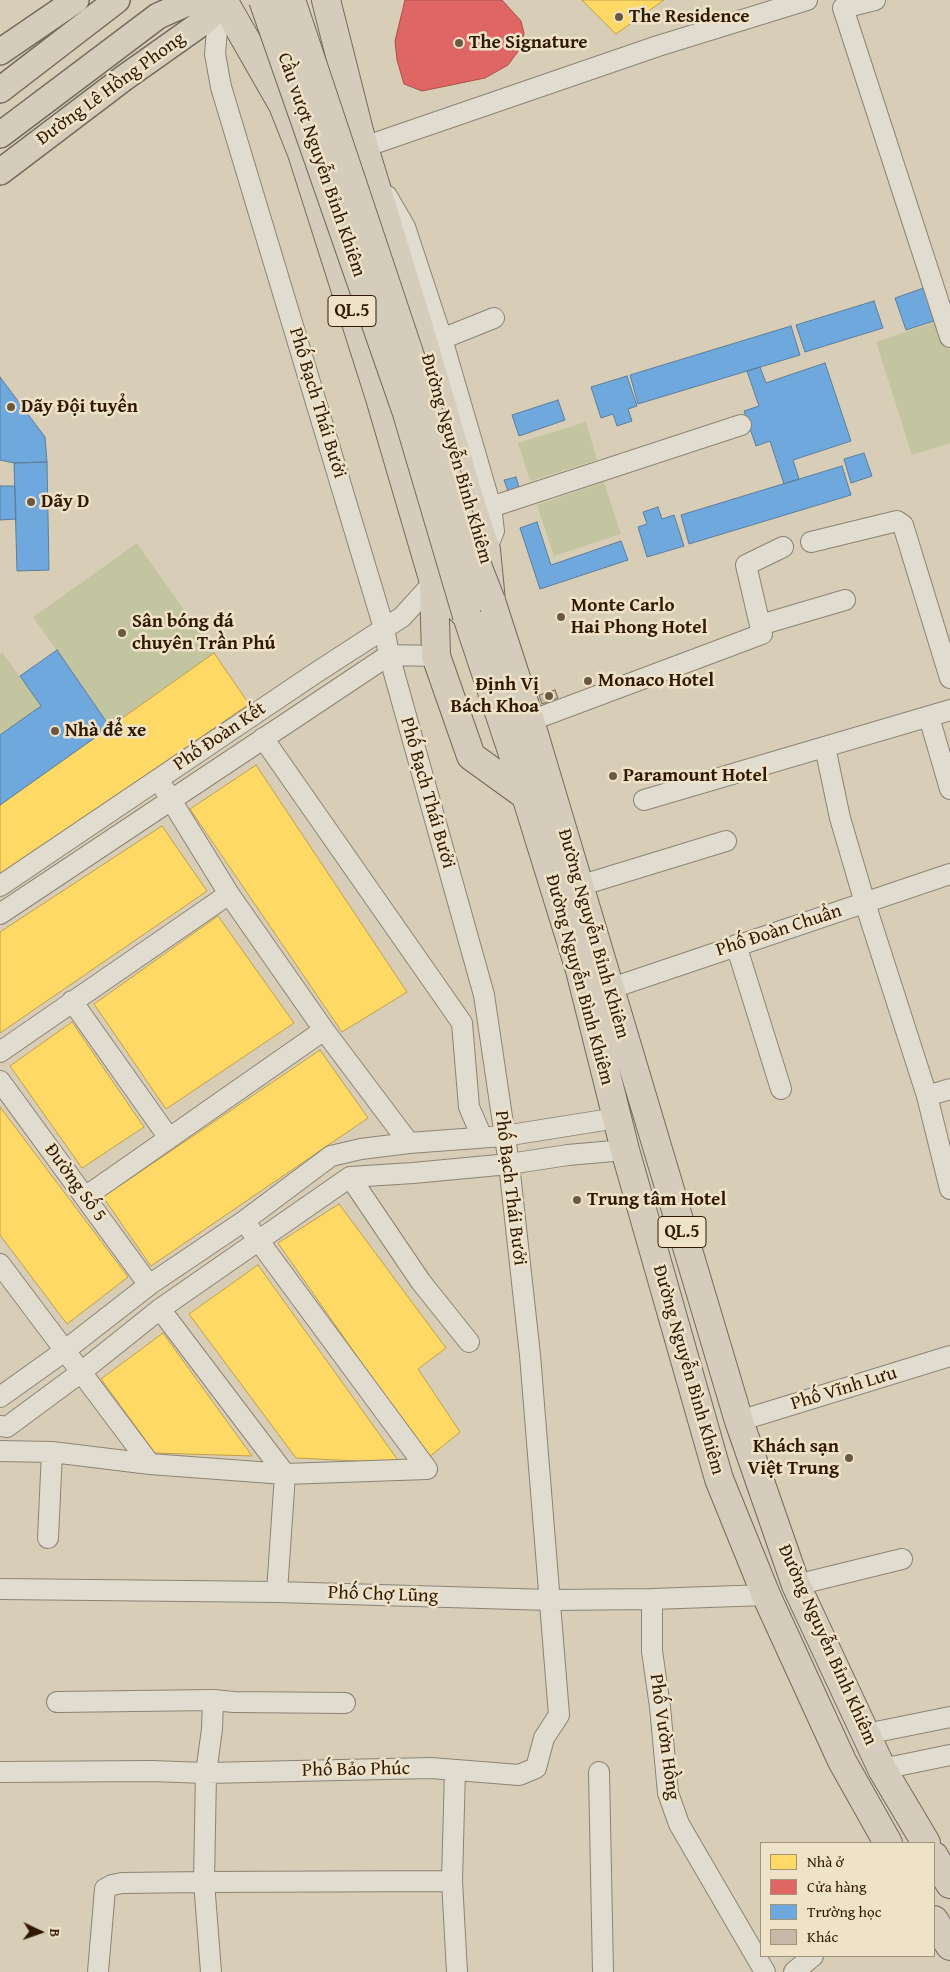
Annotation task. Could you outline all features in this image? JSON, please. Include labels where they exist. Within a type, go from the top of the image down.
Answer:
[{"type":"highway","name":"Cầu vượt Nguyễn Bỉnh Khiêm","points":[[263,0],[407,413],[467,616]]},
{"type":"highway","name":"Cầu vượt Nguyễn Bỉnh Khiêm","points":[[291,0],[426,404],[462,524],[491,600]]},
{"type":"highway","points":[[219,3],[253,10],[279,6],[291,0]]},
{"type":"highway","name":"Đường Nguyễn Bỉnh Khiêm","points":[[326,0],[361,139],[433,342],[466,492],[486,550],[491,600],[530,721],[739,1421],[796,1585],[882,1769],[925,1842]]},
{"type":"highway","name":"QL.5","points":[[219,3],[283,105],[302,153],[380,398],[434,582],[467,616]]},
{"type":"highway","points":[[302,153],[302,128],[314,114],[329,112],[340,115],[361,139]]},
{"type":"highway","points":[[434,582],[436,656],[471,756],[525,795]]},
{"type":"highway","name":"Đường Nguyễn Bình Khiêm","points":[[467,616],[580,970],[625,1150],[719,1480],[766,1595],[842,1761],[887,1842]]},
{"type":"highway","points":[[935,1858],[950,1884]]},
{"type":"highway","points":[[935,1922],[950,1946]]},
{"type":"main road","points":[[0,52],[76,0]]},
{"type":"main road","points":[[0,90],[117,0]]},
{"type":"main road","name":"Đường Lê Hồng Phong","points":[[0,135],[158,16],[185,4],[219,3]]},
{"type":"main road","name":"Đường Lê Hồng Phong","points":[[0,172],[118,82],[206,20],[219,3]]},
{"type":"street","points":[[361,139],[807,0]]},
{"type":"street","points":[[875,0],[843,8],[950,337]]},
{"type":"street","name":"Phố Bạch Thái Bưởi","points":[[219,3],[215,54],[221,87],[384,628],[389,655],[484,995],[509,1164],[530,1355],[550,1600]]},
{"type":"street","points":[[486,550],[494,531],[491,508],[433,342],[494,318]]},
{"type":"street","points":[[491,508],[741,425]]},
{"type":"street","points":[[811,542],[897,521],[903,525],[950,678]]},
{"type":"street","points":[[530,721],[762,634],[746,565],[783,547]]},
{"type":"street","name":"Phố Đoàn Kết","points":[[0,886],[402,617],[434,582]]},
{"type":"street","points":[[760,625],[845,600]]},
{"type":"street","points":[[389,655],[436,656]]},
{"type":"street","name":"Phố Đoàn Kết","points":[[0,914],[170,799],[389,655]]},
{"type":"street","points":[[644,800],[950,710]]},
{"type":"street","points":[[929,716],[950,789]]},
{"type":"street","points":[[263,738],[462,1023],[468,1107],[482,1137]]},
{"type":"street","points":[[825,747],[840,818],[865,903],[927,1096],[950,1189]]},
{"type":"street","points":[[157,780],[229,894],[324,1030],[409,1143]]},
{"type":"street","points":[[579,886],[726,841]]},
{"type":"street","name":"Phố Đoàn Chuẩn","points":[[609,989],[950,874]]},
{"type":"street","points":[[0,1052],[229,894]]},
{"type":"street","points":[[736,946],[781,1089]]},
{"type":"street","points":[[72,1001],[170,1138]]},
{"type":"street","points":[[85,1197],[324,1030]]},
{"type":"street","name":"Đường Số 5","points":[[0,1081],[149,1285]]},
{"type":"street","points":[[927,1096],[950,1089]]},
{"type":"street","points":[[0,1397],[65,1351],[149,1285],[244,1221],[331,1156],[409,1143],[504,1136],[617,1118]]},
{"type":"street","points":[[0,1426],[6,1427],[80,1373],[160,1308],[350,1177],[509,1164],[568,1155],[625,1150]]},
{"type":"street","points":[[350,1177],[421,1282],[469,1342]]},
{"type":"street","points":[[0,1451],[52,1452],[150,1464],[284,1474],[427,1469],[244,1221]]},
{"type":"street","points":[[0,1264],[150,1464]]},
{"type":"street","points":[[160,1308],[284,1474],[277,1592]]},
{"type":"street","name":"Phố Vĩnh Lưu","points":[[739,1421],[950,1356]]},
{"type":"street","points":[[48,1538],[52,1452]]},
{"type":"street","points":[[796,1585],[902,1559]]},
{"type":"street","name":"Phố Chợ Lũng","points":[[0,1589],[277,1592],[550,1600],[766,1595]]},
{"type":"street","name":"Phố Vườn Hồng","points":[[652,1599],[652,1652],[660,1707],[668,1794],[679,1824],[765,1972]]},
{"type":"street","name":"Phố Bảo Phúc","points":[[0,1772],[151,1770],[206,1774],[431,1768],[519,1775],[536,1768],[544,1738],[559,1715],[550,1600]]},
{"type":"street","points":[[212,1972],[204,1882],[206,1774],[212,1729],[213,1700]]},
{"type":"street","points":[[57,1702],[213,1700],[234,1702],[345,1703]]},
{"type":"street","points":[[866,1734],[950,1717]]},
{"type":"street","points":[[882,1769],[950,1755]]},
{"type":"street","points":[[455,1770],[452,1881],[457,1972]]},
{"type":"street","points":[[599,1772],[603,1972]]},
{"type":"street","points":[[98,1972],[105,1889],[112,1885],[122,1883],[204,1882],[452,1881]]},
{"type":"street","points":[[794,1972],[812,1957]]},
{"type":"green space","points":[[940,320],[950,350],[950,443],[912,455],[876,342]]},
{"type":"green space","points":[[586,422],[597,460],[530,481],[518,443]]},
{"type":"green space","points":[[604,482],[621,534],[554,556],[537,505]]},
{"type":"green space","name":"Sân bóng đá chuyên Trần Phú","points":[[137,543],[214,653],[110,727],[33,617]]},
{"type":"green space","points":[[2,652],[41,706],[0,735],[0,654]]},
{"type":"building: Nhà ở","name":"The Residence","points":[[582,0],[664,0],[616,34]]},
{"type":"building: Nhà ở","points":[[214,653],[249,704],[0,876],[0,805]]},
{"type":"building: Nhà ở","points":[[256,765],[407,992],[342,1032],[190,809]]},
{"type":"building: Nhà ở","points":[[162,826],[207,891],[0,1033],[0,932]]},
{"type":"building: Nhà ở","points":[[218,916],[294,1023],[166,1109],[94,1004]]},
{"type":"building: Nhà ở","points":[[72,1022],[144,1127],[82,1168],[10,1066]]},
{"type":"building: Nhà ở","points":[[320,1050],[368,1118],[151,1266],[103,1197]]},
{"type":"building: Nhà ở","points":[[0,1107],[128,1277],[67,1324],[0,1235]]},
{"type":"building: Nhà ở","points":[[339,1204],[446,1348],[418,1369],[460,1432],[428,1458],[278,1243]]},
{"type":"building: Nhà ở","points":[[258,1265],[400,1463],[296,1458],[189,1314]]},
{"type":"building: Nhà ở","points":[[163,1333],[252,1456],[155,1453],[101,1379]]},
{"type":"building: Cửa hàng","name":"The Signature","points":[[405,0],[502,0],[521,21],[524,33],[522,46],[508,65],[485,78],[422,91],[404,84],[397,60],[395,41]]},
{"type":"building: Trường học","points":[[935,284],[946,317],[906,330],[895,298]]},
{"type":"building: Trường học","points":[[874,301],[883,328],[805,352],[796,325]]},
{"type":"building: Trường học","points":[[791,326],[800,355],[638,404],[630,375]]},
{"type":"building: Trường học","points":[[825,363],[851,441],[793,460],[799,479],[784,484],[770,441],[756,446],[744,411],[759,406],[747,371],[760,367],[766,383]]},
{"type":"building: Trường học","points":[[627,376],[637,406],[628,409],[632,421],[617,426],[613,414],[601,418],[591,387]]},
{"type":"building: Trường học","name":"Dãy Đội tuyển","points":[[0,377],[45,437],[47,462],[14,463],[0,460]]},
{"type":"building: Trường học","points":[[558,400],[565,420],[519,436],[512,415]]},
{"type":"building: Trường học","points":[[864,453],[872,476],[851,483],[844,459]]},
{"type":"building: Trường học","name":"Dãy D","points":[[47,462],[49,570],[17,571],[14,463]]},
{"type":"building: Trường học","points":[[842,466],[851,495],[689,544],[681,515]]},
{"type":"building: Trường học","points":[[516,477],[519,487],[508,491],[504,480]]},
{"type":"building: Trường học","points":[[0,486],[15,486],[16,519],[0,520]]},
{"type":"building: Trường học","points":[[658,507],[662,519],[674,515],[684,546],[647,557],[638,527],[647,524],[643,512]]},
{"type":"building: Trường học","points":[[537,522],[551,565],[621,541],[628,560],[540,589],[520,528]]},
{"type":"building: Trường học","name":"Nhà để xe","points":[[57,650],[110,727],[0,805],[0,735],[41,706],[20,676]]},
{"type":"building: Khác","name":"Định Vị Bách Khoa","points":[[555,690],[558,698],[542,704],[539,695]]},
{"type":"place","name":"The Residence","points":[[619,17]]},
{"type":"place","name":"The Signature","points":[[459,43]]},
{"type":"place","name":"Dãy Đội tuyển","points":[[11,407]]},
{"type":"place","name":"Dãy D","points":[[31,502]]},
{"type":"place","name":"Monte Carlo Hai Phong Hotel","points":[[561,617]]},
{"type":"place","name":"Sân bóng đá chuyên Trần Phú","points":[[122,633]]},
{"type":"place","name":"Monaco Hotel","points":[[588,681]]},
{"type":"place","name":"Định Vị Bách Khoa","points":[[549,696]]},
{"type":"place","name":"Nhà để xe","points":[[55,731]]},
{"type":"place","name":"Paramount Hotel","points":[[613,776]]},
{"type":"place","name":"Trung tâm Hotel","points":[[577,1200]]},
{"type":"place","name":"Khách sạn Việt Trung","points":[[849,1458]]}]
